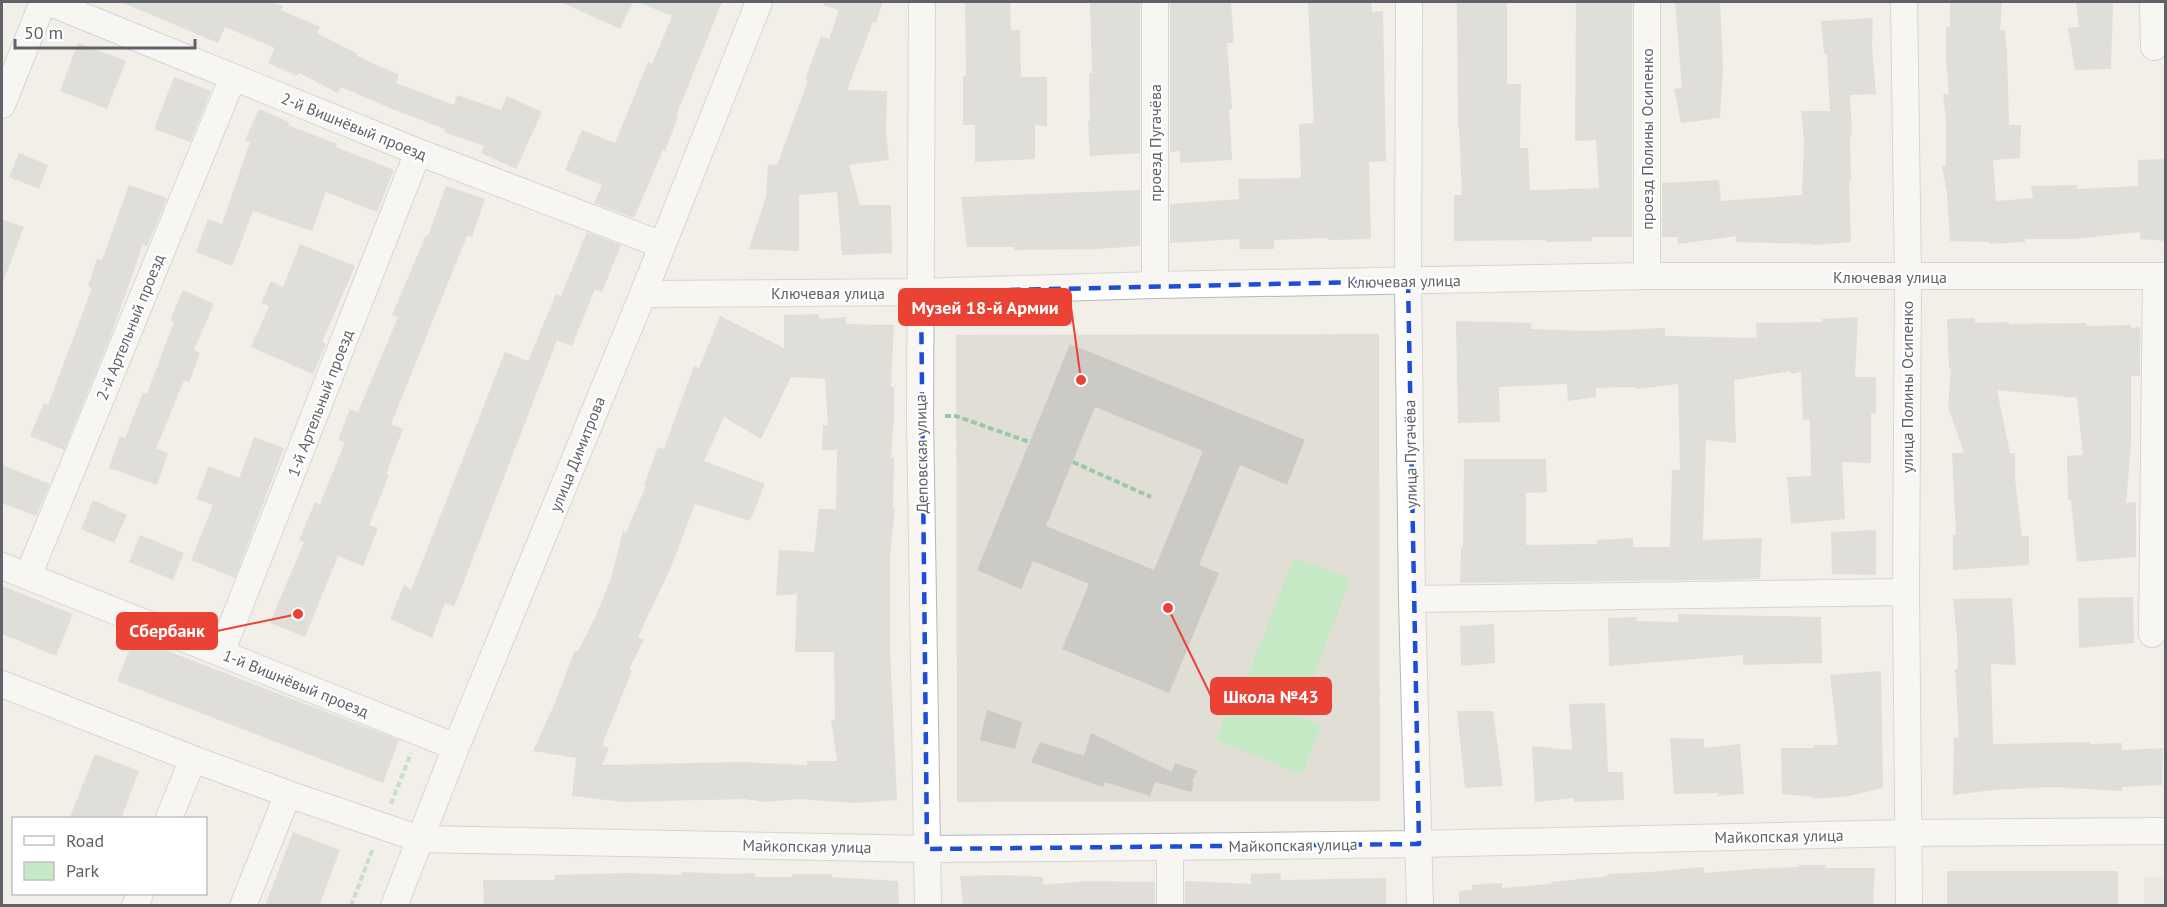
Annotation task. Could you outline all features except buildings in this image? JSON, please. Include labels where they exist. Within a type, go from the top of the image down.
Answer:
[{"type":"street","points":[[2,105],[43,2]]},
{"type":"street","name":"2-й Вишнёвый проезд","points":[[48,2],[418,152],[662,245]]},
{"type":"street","name":"улица Димитрова","points":[[396,903],[456,747],[643,294],[759,2]]},
{"type":"street","name":"Деповская улица","points":[[922,2],[920,417],[928,906]]},
{"type":"street","name":"проезд Пугачёва","points":[[1155,2],[1155,285]]},
{"type":"street","name":"улица Пугачёва","points":[[1409,2],[1408,281],[1412,599],[1420,906]]},
{"type":"street","name":"проезд Полины Осипенко","points":[[1647,2],[1647,276]]},
{"type":"street","name":"улица Полины Осипенко","points":[[1904,2],[1908,278],[1906,592],[1909,906]]},
{"type":"street","points":[[2153,2],[2154,48]]},
{"type":"street","name":"2-й Артельный проезд","points":[[28,576],[233,77]]},
{"type":"street","name":"1-й Артельный проезд","points":[[221,653],[418,152]]},
{"type":"street","name":"Ключевая улица","points":[[643,294],[921,292],[1155,285],[1647,276],[1908,278],[2161,276]]},
{"type":"street","points":[[2152,634],[2161,276]]},
{"type":"street","name":"1-й Вишнёвый проезд","points":[[2,566],[456,747]]},
{"type":"street","points":[[1412,599],[1906,592]]},
{"type":"street","name":"Майкопская улица","points":[[2,684],[193,759],[420,839],[927,849],[1419,844],[1908,833],[2166,831]]},
{"type":"street","points":[[170,817],[193,759]]},
{"type":"street","points":[[243,906],[288,794]]},
{"type":"street","points":[[1170,847],[1170,906]]},
{"type":"path","points":[[920,417],[956,416],[1029,442]]},
{"type":"path","points":[[1073,462],[1151,497]]},
{"type":"highlighted area","points":[[1408,281],[1419,844],[927,849],[921,292]]},
{"type":"shaded area","points":[[1379,334],[1380,801],[957,802],[956,335]]},
{"type":"shaded area","points":[[2144,877],[2165,877],[2165,905],[2144,905]]},
{"type":"green space","points":[[1294,557],[1351,579],[1301,707],[1244,685]]},
{"type":"green space","points":[[1235,692],[1321,726],[1302,774],[1216,740]]},
{"type":"place","name":"Музей 18-й Армии","points":[[1081,380]]},
{"type":"place","name":"Школа №43","points":[[1168,608]]},
{"type":"place","name":"Сбербанк","points":[[298,614]]}]
